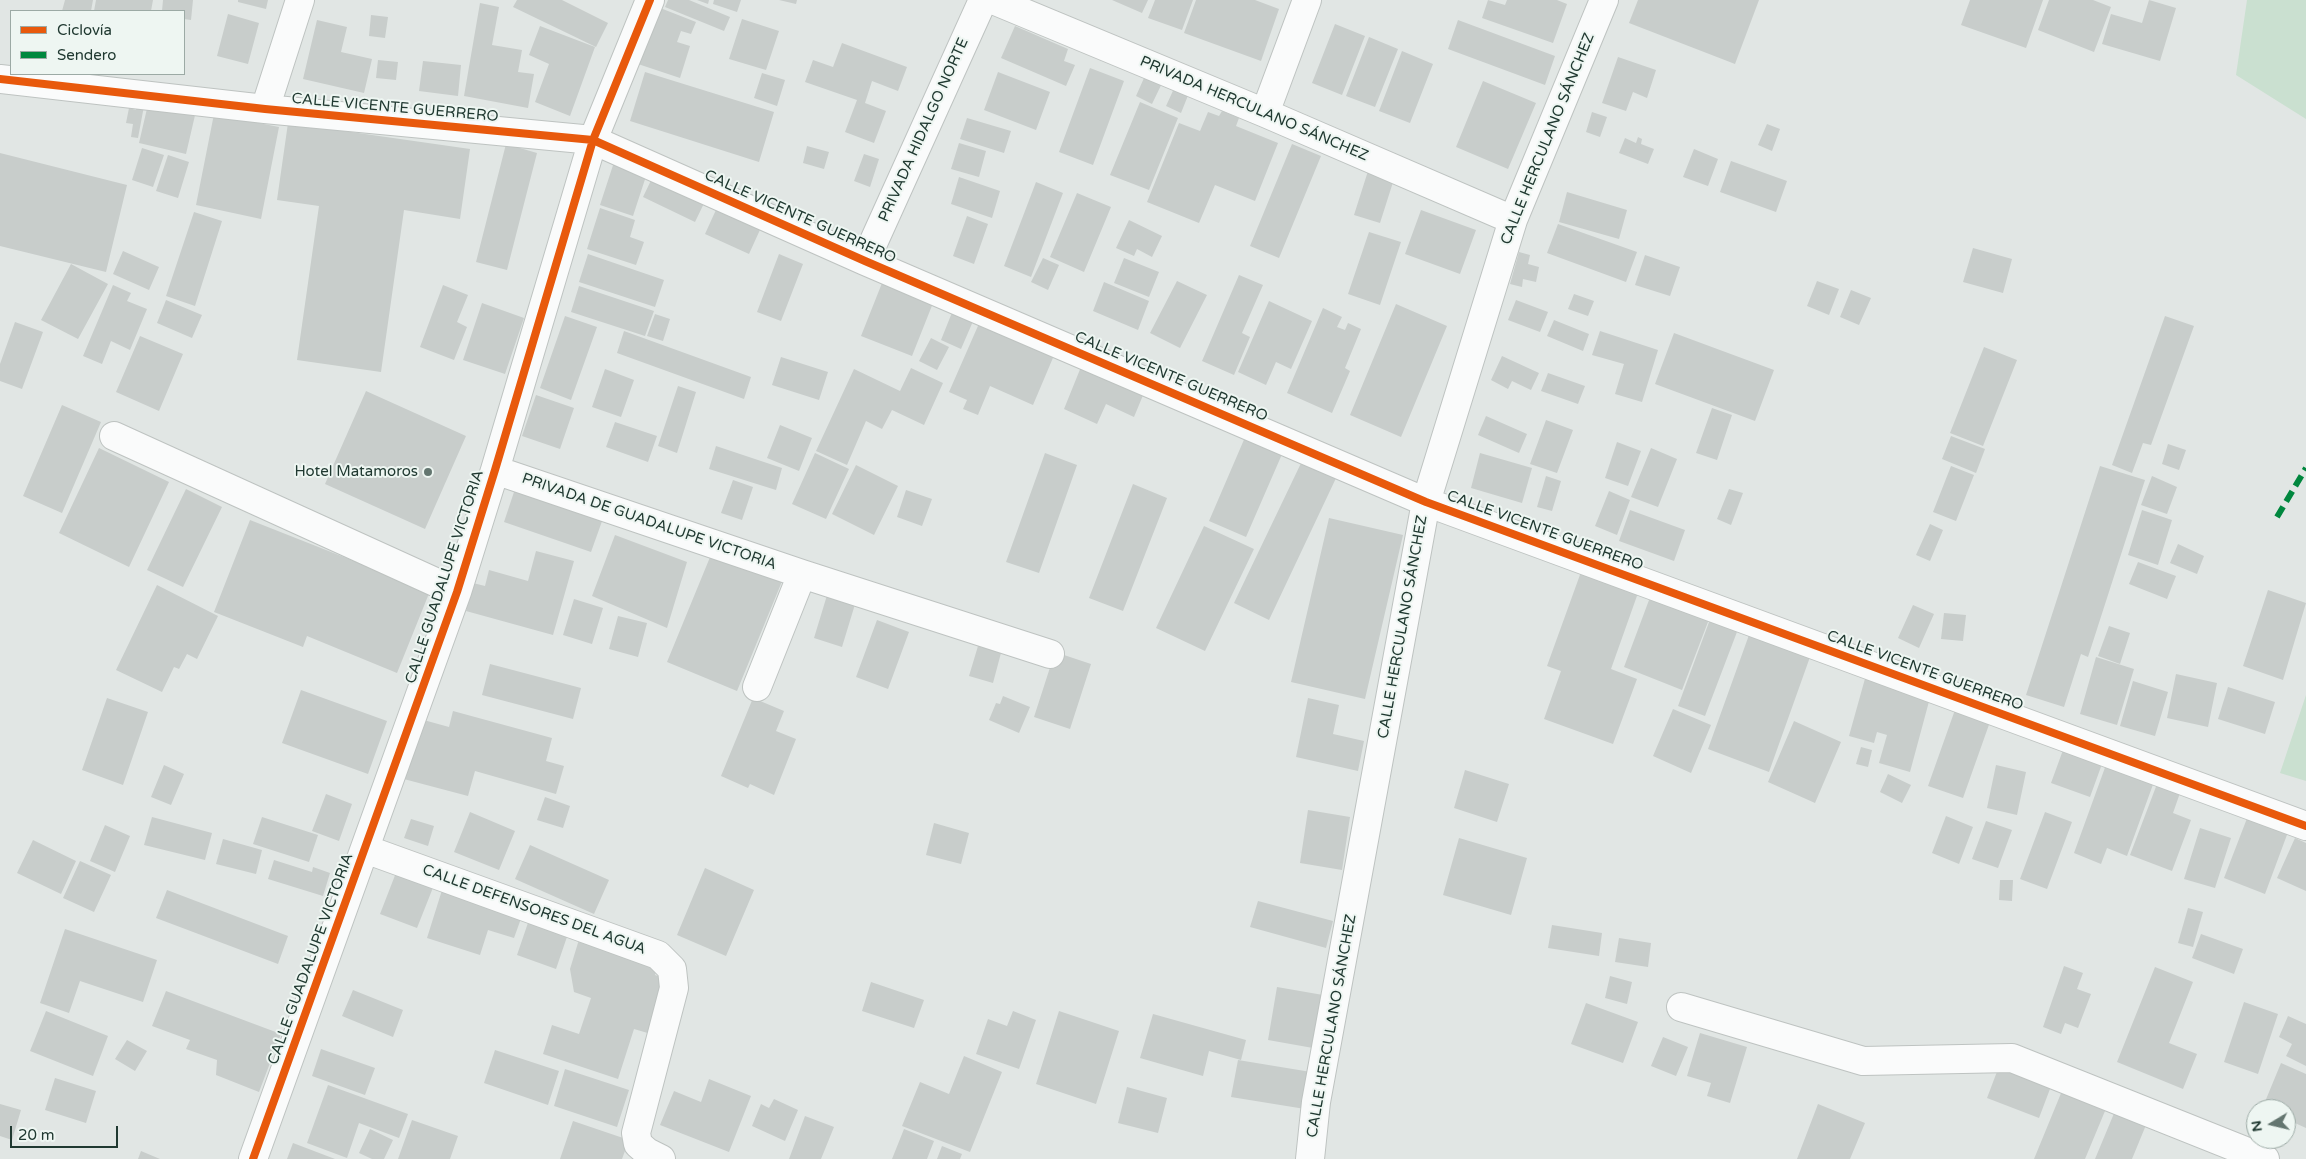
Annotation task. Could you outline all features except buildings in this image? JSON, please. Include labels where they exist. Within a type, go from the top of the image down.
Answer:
[{"type":"street","points":[[265,110],[300,0]]},
{"type":"street","name":"CALLE GUADALUPE VICTORIA","points":[[253,1159],[457,592],[593,140],[650,0]]},
{"type":"street","name":"PRIVADA HIDALGO NORTE","points":[[865,261],[983,0]]},
{"type":"street","name":"PRIVADA HERCULANO SÁNCHEZ","points":[[993,0],[1266,113],[1513,220]]},
{"type":"street","points":[[1266,113],[1307,0]]},
{"type":"street","name":"CALLE HERCULANO SÁNCHEZ","points":[[1310,1159],[1316,1102],[1426,502],[1513,220],[1604,0]]},
{"type":"street","name":"CALLE VICENTE GUERRERO","points":[[0,79],[265,110],[593,140],[865,261],[1426,502],[2306,826]]},
{"type":"street","points":[[114,436],[457,592]]},
{"type":"street","name":"PRIVADA DE GUADALUPE VICTORIA","points":[[495,470],[802,574],[1050,654]]},
{"type":"street","points":[[757,688],[802,574]]},
{"type":"street","name":"CALLE DEFENSORES DEL AGUA","points":[[365,849],[658,955],[672,969],[674,988],[636,1132],[638,1144],[647,1152],[661,1159]]},
{"type":"street","points":[[1681,1007],[1863,1061],[2012,1058],[2265,1159]]},
{"type":"green space","points":[[2247,0],[2306,0],[2306,119],[2236,75]]},
{"type":"green space","points":[[2306,695],[2306,781],[2280,773]]},
{"type":"marked path","points":[[2277,517],[2306,468]]},
{"type":"cycle path","points":[[253,1159],[457,592],[593,140],[650,0]]},
{"type":"cycle path","points":[[0,79],[265,109],[593,140],[865,261],[1426,502],[2306,826]]},
{"type":"place","name":"Hotel Matamoros","points":[[428,472]]}]
